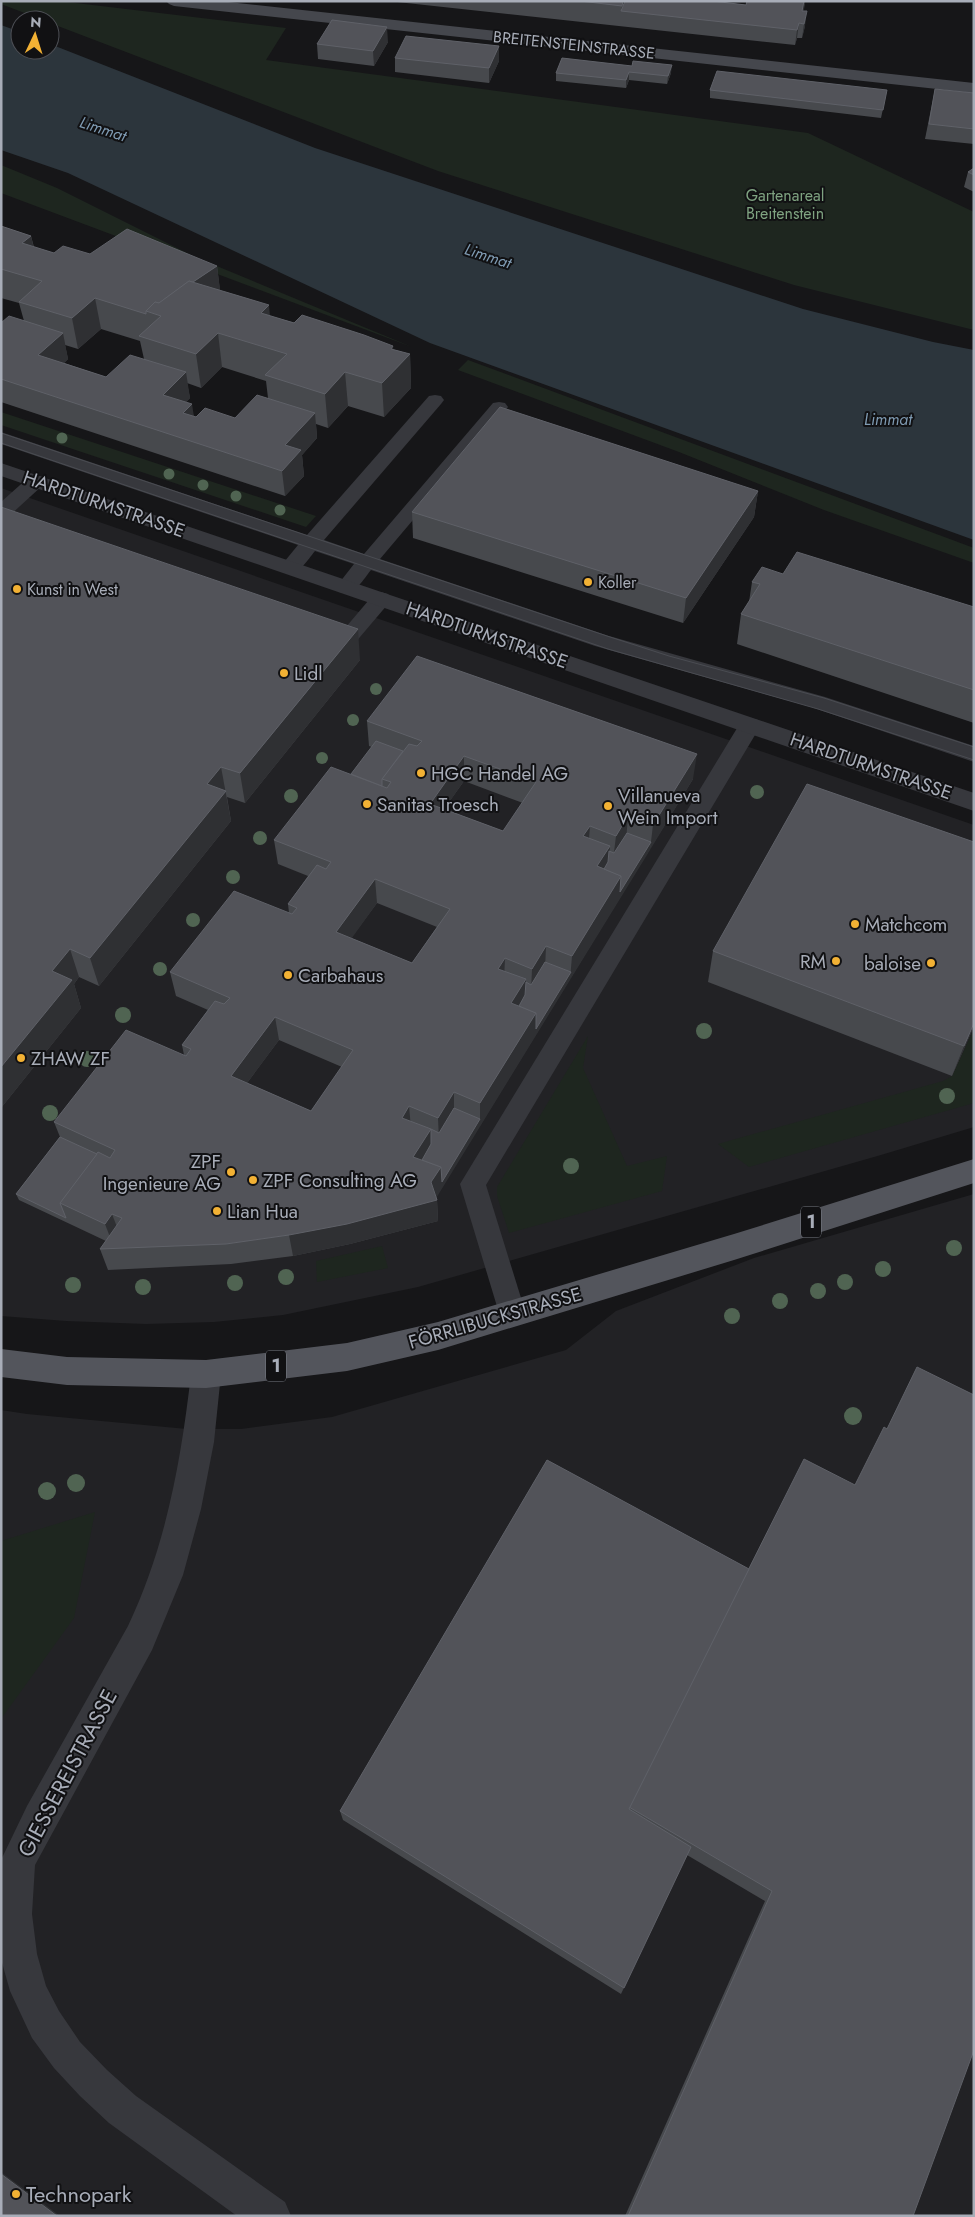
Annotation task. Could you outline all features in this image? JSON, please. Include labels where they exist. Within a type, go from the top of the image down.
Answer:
[{"type":"main road","name":"FÖRRLIBUCKSTRASSE","points":[[1,1363],[68,1371],[206,1374],[347,1358],[438,1336],[512,1314],[734,1247],[974,1171]]},
{"type":"street","name":"BREITENSTEINSTRASSE","points":[[174,1],[974,88]]},
{"type":"street","name":"HARDTURMSTRASSE","points":[[1,469],[974,802]]},
{"type":"street","name":"GIESSEREISTRASSE","points":[[206,1374],[194,1469],[169,1570],[152,1615],[28,1842],[8,1895],[4,1920],[5,1947],[11,1978],[22,2005],[40,2034],[66,2063],[100,2094],[271,2216]]},
{"type":"lane","points":[[290,567],[435,400]]},
{"type":"lane","points":[[346,587],[499,407]]},
{"type":"lane","name":"HARDTURMSTRASSE","points":[[1,438],[602,641],[818,702],[974,754]]},
{"type":"lane","points":[[1,513],[36,481]]},
{"type":"lane","points":[[336,652],[380,599]]},
{"type":"lane","points":[[512,1314],[473,1184],[750,725]]},
{"type":"shaded area","points":[[1,488],[974,825],[974,1127],[418,1287],[283,1315],[214,1322],[146,1324],[1,1316]]},
{"type":"shaded area","points":[[974,1194],[974,2216],[1,2216],[1,1410],[187,1429],[241,1429],[332,1417],[566,1350],[616,1311],[754,1258]]},
{"type":"green space","name":"Gartenareal Breitenstein","points":[[1,1],[59,1],[286,28],[266,60],[808,133],[974,212],[974,330],[794,285],[438,171],[60,27],[60,10],[17,10],[1,4]]},
{"type":"green space","points":[[1,165],[57,188],[195,257],[412,347],[1,193]]},
{"type":"green space","points":[[468,360],[974,548],[974,563],[824,510],[679,452],[458,370]]},
{"type":"green space","points":[[1,412],[316,516],[306,527],[1,425]]},
{"type":"green space","points":[[973,1031],[974,1103],[749,1167],[718,1144],[943,1081],[952,1076]]},
{"type":"green space","points":[[588,1036],[583,1068],[627,1166],[667,1156],[662,1191],[509,1233],[497,1196],[497,1187]]},
{"type":"green space","points":[[382,1246],[388,1268],[317,1282],[316,1261]]},
{"type":"green space","points":[[95,1512],[74,1618],[1,1719],[1,1541]]},
{"type":"water","name":"Limmat","points":[[1,25],[10,28],[10,60],[60,60],[60,48],[315,148],[803,309],[933,342],[974,350],[974,540],[430,343],[68,173],[1,150]]},
{"type":"building","points":[[580,1],[623,1],[622,6]]},
{"type":"building","points":[[625,1],[712,1],[746,5],[747,1],[804,1],[802,11],[807,11],[804,24],[799,23],[797,30],[621,11]]},
{"type":"building","points":[[332,20],[387,27],[373,51],[317,44]]},
{"type":"building","points":[[406,36],[499,46],[489,68],[395,58]]},
{"type":"building","points":[[562,58],[632,66],[633,61],[672,65],[668,76],[629,72],[626,80],[556,73]]},
{"type":"building","points":[[717,71],[887,90],[883,110],[710,90]]},
{"type":"building","points":[[935,89],[974,93],[974,129],[929,124]]},
{"type":"building","points":[[974,168],[974,175],[968,172]]},
{"type":"building","points":[[1,226],[31,236],[22,243],[54,253],[63,246],[90,254],[127,229],[217,266],[193,282],[189,281],[159,303],[155,302],[146,311],[146,314],[95,298],[72,318],[19,302],[42,281],[1,269]]},
{"type":"building","points":[[189,281],[269,305],[261,313],[294,323],[302,315],[364,335],[393,346],[391,349],[410,354],[382,383],[345,372],[325,394],[265,375],[287,354],[218,333],[196,354],[139,336],[161,316],[146,311],[155,302],[159,303]]},
{"type":"building","points":[[9,316],[63,333],[38,355],[106,377],[130,355],[186,372],[163,395],[192,404],[183,413],[196,417],[205,408],[235,418],[257,395],[315,413],[285,445],[301,450],[282,471],[1,379],[1,323]]},
{"type":"building","points":[[500,407],[758,491],[686,598],[412,512]]},
{"type":"building","points":[[1,507],[358,629],[240,773],[221,767],[207,784],[226,791],[90,958],[70,949],[52,971],[72,980],[1,1067]]},
{"type":"building","points":[[797,552],[974,607],[974,690],[741,614],[760,584],[752,582],[762,567],[783,574]]},
{"type":"building","name":"Carbahaus","points":[[417,656],[697,754],[653,825],[628,816],[616,836],[590,826],[583,836],[610,846],[597,866],[621,876],[572,956],[546,946],[532,969],[505,958],[498,969],[526,979],[511,1003],[536,1013],[480,1103],[454,1092],[438,1118],[409,1106],[402,1118],[431,1129],[413,1157],[441,1167],[431,1182],[437,1200],[347,1224],[289,1235],[226,1244],[100,1249],[122,1218],[112,1214],[105,1224],[60,1203],[98,1152],[110,1158],[115,1150],[54,1122],[126,1030],[186,1056],[191,1049],[182,1045],[215,1001],[224,1004],[230,998],[170,972],[234,891],[292,914],[297,908],[288,904],[317,865],[326,869],[331,862],[274,840],[331,767],[387,788],[391,782],[382,779],[409,744],[417,746],[422,741],[367,721]],"holes":[[[464,756],[536,782],[503,831],[430,804]],[[375,879],[450,909],[412,963],[336,932]],[[275,1017],[353,1050],[311,1111],[231,1076]]]},
{"type":"building","points":[[376,741],[403,751],[382,779],[382,786],[351,774]]},
{"type":"building","points":[[807,784],[974,842],[974,1023],[964,1046],[713,951]]},
{"type":"building","points":[[627,833],[651,842],[620,892],[621,876],[604,869],[608,862],[609,851],[614,853]]},
{"type":"building","points":[[545,962],[571,972],[536,1029],[536,1013],[519,1006],[525,995],[526,982],[531,985]]},
{"type":"building","points":[[454,1108],[480,1119],[442,1182],[441,1167],[422,1160],[431,1144],[431,1129],[439,1133]]},
{"type":"building","points":[[60,1137],[97,1154],[60,1203],[66,1218],[16,1194]]},
{"type":"building","points":[[917,1367],[974,1395],[974,2050],[913,2216],[628,2216],[772,1891],[629,1807],[804,1459],[855,1485],[884,1427],[887,1429]]},
{"type":"building","points":[[547,1460],[749,1569],[629,1809],[691,1847],[624,1988],[340,1811]]},
{"type":"building","name":"Technopark","points":[[1,2174],[57,2216],[1,2216]]},
{"type":"tram line","points":[[1,433],[607,636],[669,656],[824,698],[974,747]]},
{"type":"tram line","points":[[1,443],[608,649],[818,709],[974,760]]},
{"type":"place","name":"Koller","points":[[588,582]]},
{"type":"place","name":"Kunst in West","points":[[17,589]]},
{"type":"place","name":"Lidl","points":[[284,673]]},
{"type":"place","name":"HGC Handel AG","points":[[421,773]]},
{"type":"place","name":"Sanitas Troesch","points":[[367,804]]},
{"type":"place","name":"Villanueva Wein Import","points":[[608,806]]},
{"type":"place","name":"Matchcom","points":[[855,924]]},
{"type":"place","name":"RM","points":[[836,961]]},
{"type":"place","name":"baloise","points":[[931,963]]},
{"type":"place","name":"Carbahaus","points":[[288,975]]},
{"type":"place","name":"ZHAW ZF","points":[[21,1058]]},
{"type":"place","name":"ZPF Ingenieure AG","points":[[231,1172]]},
{"type":"place","name":"ZPF Consulting AG","points":[[253,1180]]},
{"type":"place","name":"Lian Hua","points":[[217,1211]]},
{"type":"place","name":"Technopark","points":[[16,2194]]}]
